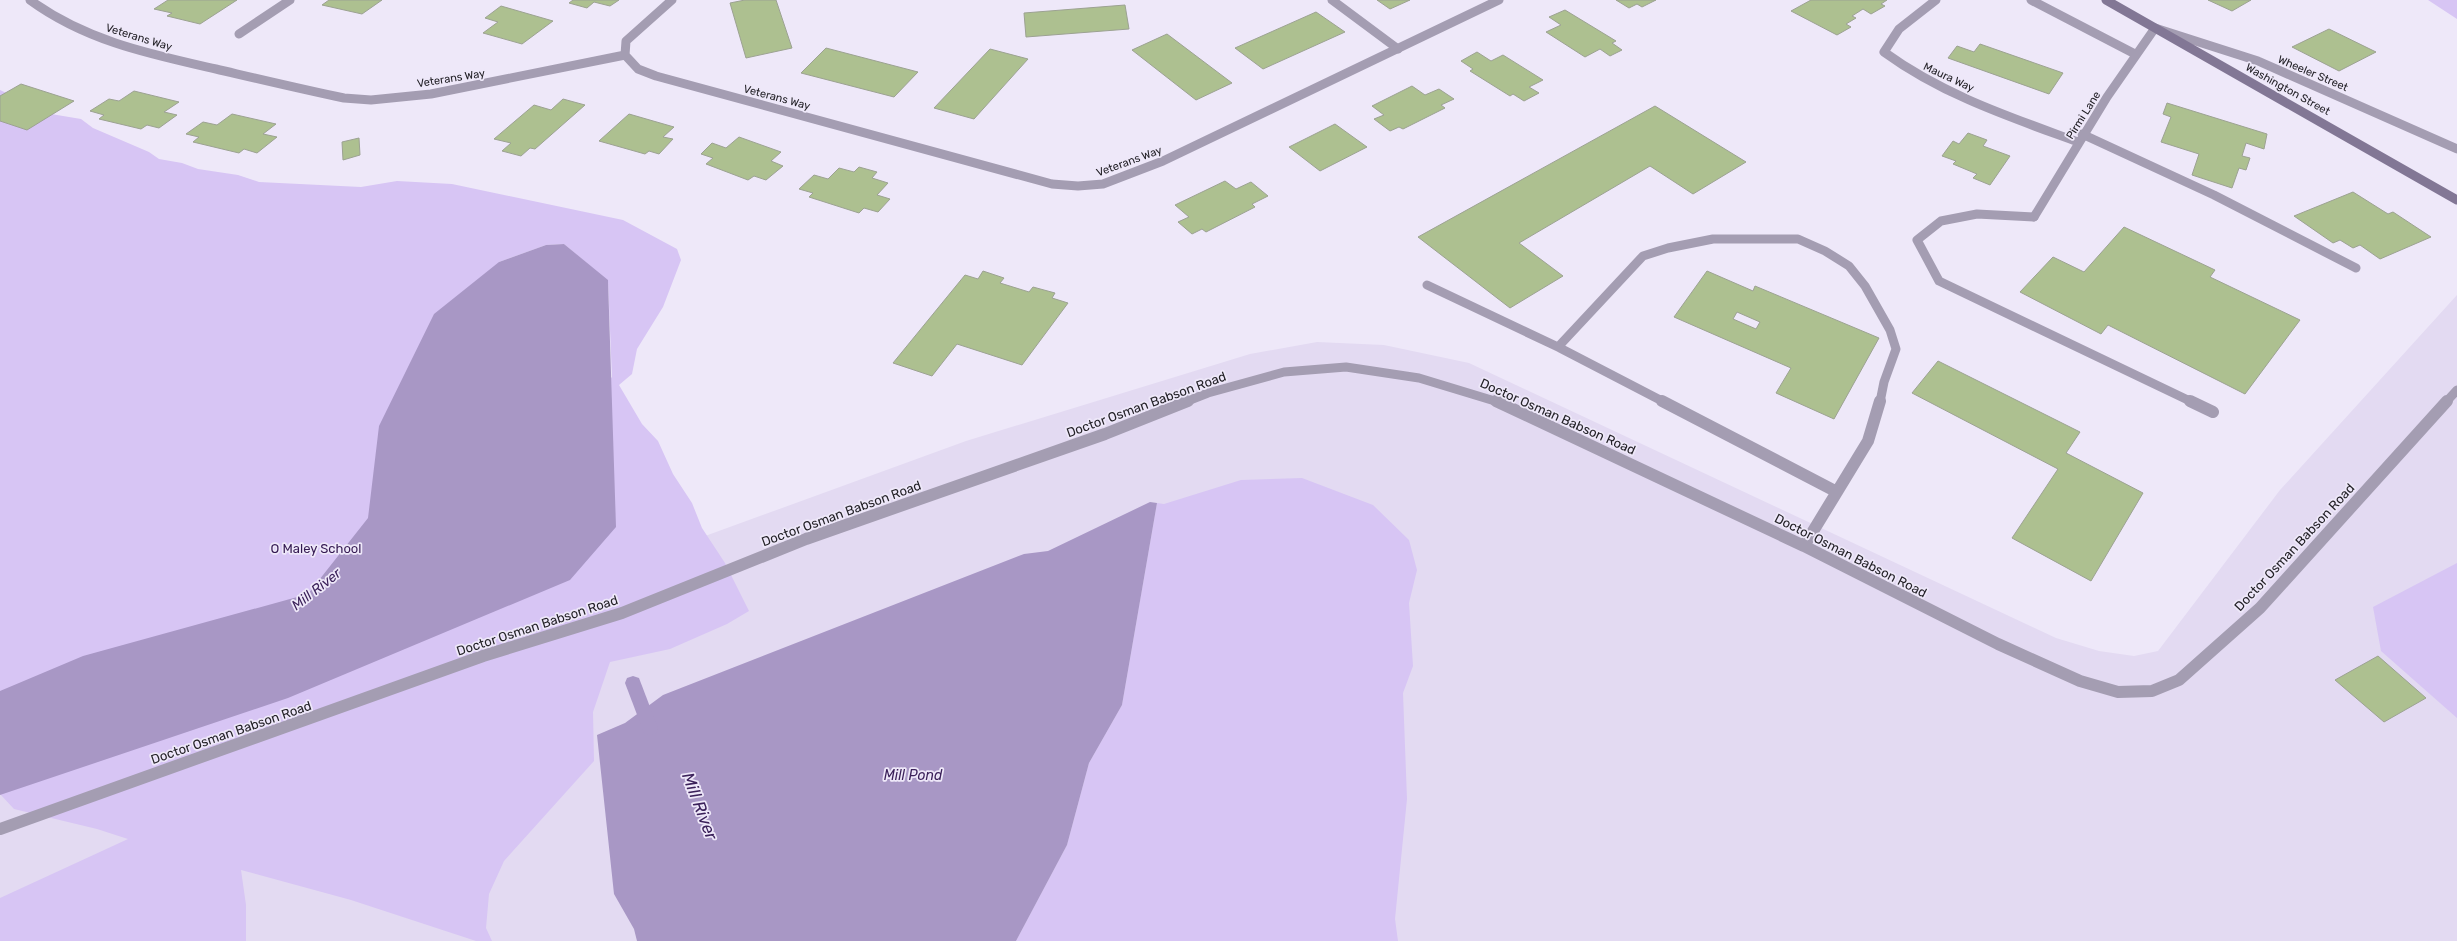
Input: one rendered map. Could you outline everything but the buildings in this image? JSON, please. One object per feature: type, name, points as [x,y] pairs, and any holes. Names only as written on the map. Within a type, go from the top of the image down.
[{"type":"main road","name":"Washington Street","points":[[2106,0],[2320,120],[2457,200]]},
{"type":"street","name":"Veterans Way","points":[[30,0],[41,9],[61,20],[124,46],[344,98],[371,100],[431,94],[625,55],[638,69],[656,76],[1052,184],[1078,186],[1103,184],[1163,161],[1499,0]]},
{"type":"street","points":[[239,34],[290,0]]},
{"type":"street","points":[[625,55],[626,41],[672,0]]},
{"type":"street","points":[[1332,0],[1398,49]]},
{"type":"street","name":"Maura Way","points":[[1936,0],[1900,26],[1888,42],[1884,52],[1902,66],[1935,85],[2080,138]]},
{"type":"street","points":[[2031,0],[2135,54]]},
{"type":"street","name":"Pirmi Lane","points":[[2156,28],[2135,54],[2080,138],[2034,217],[1977,214],[1941,221],[1917,240],[1938,281],[2212,412]]},
{"type":"street","name":"Wheeler Street","points":[[2156,28],[2258,61],[2457,149]]},
{"type":"street","points":[[2080,138],[2214,194],[2356,268]]},
{"type":"street","points":[[1558,347],[1643,256],[1713,238],[1798,239],[1825,251],[1849,266],[1865,286],[1890,330],[1896,349],[1884,382],[1877,416],[1868,441],[1804,546]]},
{"type":"street","points":[[1427,285],[1558,347],[1837,492]]},
{"type":"street","name":"Doctor Osman Babson Road","points":[[0,829],[483,656],[622,613],[806,539],[1105,434],[1208,393],[1284,372],[1346,367],[1419,378],[1487,397],[1804,546],[1998,644],[2080,681],[2118,692],[2152,691],[2179,680],[2260,608],[2457,390]]},
{"type":"shaded area","points":[[2457,295],[2457,941],[0,941],[0,793],[966,441],[1250,354],[1317,342],[1384,345],[1469,363],[2056,638],[2099,651],[2134,656],[2158,651],[2280,490]]},
{"type":"green space","points":[[2428,0],[2457,0],[2457,19]]},
{"type":"green space","name":"O Maley School","points":[[0,90],[51,114],[81,119],[93,128],[149,152],[159,159],[182,163],[198,169],[238,175],[259,182],[361,187],[397,181],[452,184],[623,220],[677,249],[681,260],[663,307],[637,349],[632,374],[619,385],[642,424],[658,441],[673,474],[692,503],[702,528],[725,563],[749,611],[727,624],[670,649],[610,662],[593,712],[594,761],[504,861],[489,894],[486,928],[492,941],[476,941],[351,900],[241,870],[246,905],[246,941],[0,941],[0,898],[128,839],[97,829],[14,809],[0,794]],"holes":[[[564,244],[608,281],[612,378],[499,262],[546,245]]]},
{"type":"green space","points":[[1302,478],[1373,505],[1409,540],[1417,570],[1409,603],[1413,666],[1403,693],[1407,799],[1395,919],[1398,941],[1016,941],[1067,845],[1089,763],[1122,705],[1157,503],[1164,504],[1241,480]]},
{"type":"green space","points":[[2457,563],[2457,718],[2381,651],[2373,607]]},
{"type":"water","points":[[564,244],[608,280],[616,527],[570,580],[288,698],[0,795],[0,691],[83,656],[308,594],[368,518],[379,426],[434,314],[499,262],[546,245]]},
{"type":"water","name":"Mill Pond","points":[[1150,502],[1157,503],[1122,705],[1089,763],[1067,845],[1016,941],[637,941],[634,929],[614,894],[597,735],[625,723],[663,695],[1024,554],[1048,551]]},
{"type":"waterway","name":"Mill River","points":[[633,683],[650,728]]}]
